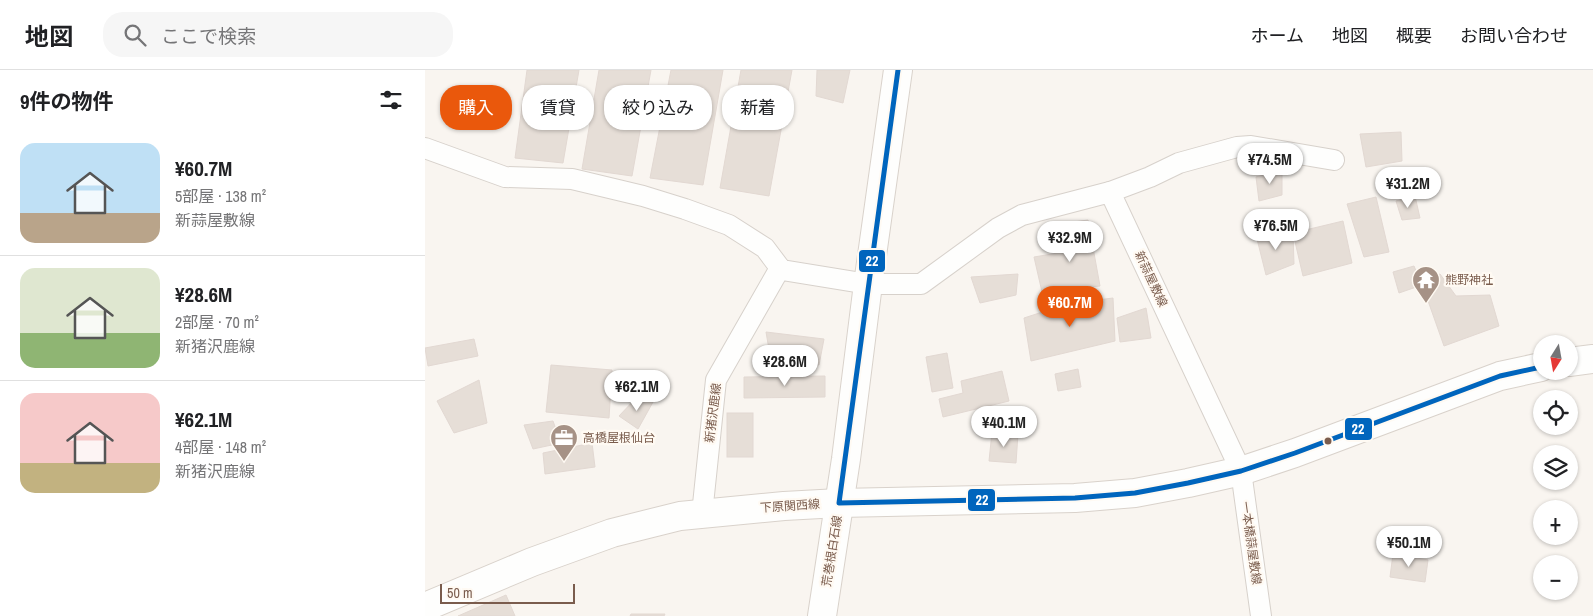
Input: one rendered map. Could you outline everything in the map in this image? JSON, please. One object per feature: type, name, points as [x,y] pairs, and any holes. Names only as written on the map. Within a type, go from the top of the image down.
[{"type":"street","name":"荒巻根白石線","points":[[822,616],[846,459],[898,70]]},
{"type":"street","points":[[425,148],[505,177],[572,179],[643,196],[729,225],[765,248],[782,270],[868,284],[921,284],[998,228],[1022,215],[1110,192],[1150,177],[1179,163],[1237,147],[1251,146],[1334,160]]},
{"type":"street","name":"新蒜屋敷線","points":[[1110,192],[1241,471]]},
{"type":"street","name":"新猪沢鹿線","points":[[702,514],[716,380],[780,268]]},
{"type":"street","points":[[1578,361],[1593,359]]},
{"type":"street","name":"下原関西線","points":[[425,608],[532,562],[612,533],[680,516],[839,503],[1075,498],[1135,493],[1188,484],[1241,471],[1295,453],[1500,376],[1533,369]]},
{"type":"street","name":"一本橋蒜屋敷線","points":[[1241,471],[1261,616]]},
{"type":"building","points":[[527,70],[579,70],[576,85],[525,85]]},
{"type":"building","points":[[599,70],[651,70],[648,85],[604,85],[604,130],[640,130],[632,176],[582,169],[589,130],[594,130],[594,99]]},
{"type":"building","points":[[671,70],[723,70],[703,185],[650,178],[659,130],[712,130],[712,85],[668,85]]},
{"type":"building","points":[[741,70],[792,70],[789,85],[738,85]]},
{"type":"building","points":[[817,70],[850,70],[843,103],[816,96]]},
{"type":"building","points":[[522,107],[522,130],[569,130],[563,163],[515,158]]},
{"type":"building","points":[[730,130],[781,130],[769,196],[720,188]]},
{"type":"building","points":[[1401,132],[1402,161],[1366,167],[1360,134]]},
{"type":"building","points":[[1282,170],[1282,195],[1259,201],[1256,177]]},
{"type":"building","points":[[1415,196],[1420,218],[1402,220],[1396,201]]},
{"type":"building","points":[[1376,197],[1389,252],[1364,257],[1347,204]]},
{"type":"building","points":[[1088,220],[1100,286],[1042,292],[1034,257],[1070,251],[1066,223]]},
{"type":"building","points":[[1343,221],[1352,263],[1303,276],[1293,233]]},
{"type":"building","points":[[1293,233],[1294,264],[1266,275],[1256,235]]},
{"type":"building","points":[[1414,266],[1422,285],[1399,293],[1393,272]]},
{"type":"building","points":[[1018,274],[1016,295],[980,303],[971,277]]},
{"type":"building","points":[[1440,274],[1456,296],[1490,295],[1499,326],[1444,346],[1421,281]]},
{"type":"building","points":[[1113,298],[1115,341],[1031,361],[1024,318],[1067,304]]},
{"type":"building","points":[[1146,308],[1151,338],[1120,342],[1117,318]]},
{"type":"building","points":[[766,332],[824,339],[819,365],[771,361]]},
{"type":"building","points":[[474,339],[478,356],[428,366],[425,348]]},
{"type":"building","points":[[947,353],[953,388],[932,392],[926,357]]},
{"type":"building","points":[[551,365],[612,370],[609,418],[546,412]]},
{"type":"building","points":[[1078,369],[1081,387],[1058,391],[1055,374]]},
{"type":"building","points":[[1002,371],[1009,401],[943,417],[939,399],[963,393],[961,381]]},
{"type":"building","points":[[825,376],[825,397],[744,398],[744,377]]},
{"type":"building","points":[[479,380],[487,423],[454,433],[437,401]]},
{"type":"building","points":[[637,397],[653,402],[638,429],[619,416]]},
{"type":"building","points":[[727,413],[753,413],[753,457],[727,457]]},
{"type":"building","points":[[553,421],[561,443],[533,449],[524,425]]},
{"type":"building","points":[[992,432],[1018,434],[1016,463],[989,461]]},
{"type":"building","points":[[592,443],[595,467],[545,474],[543,453]]},
{"type":"building","points":[[1393,554],[1428,560],[1425,582],[1390,577]]},
{"type":"building","points":[[506,595],[515,616],[458,616]]},
{"type":"building","points":[[631,614],[665,614],[664,616],[630,616]]},
{"type":"transit line","name":"22","points":[[898,70],[839,503],[1075,498],[1135,493],[1188,483],[1241,471],[1295,453],[1500,376],[1533,369]]},
{"type":"place","name":"熊野神社","points":[[1426,304]]},
{"type":"place","name":"高橋屋根仙台","points":[[564,462]]}]
